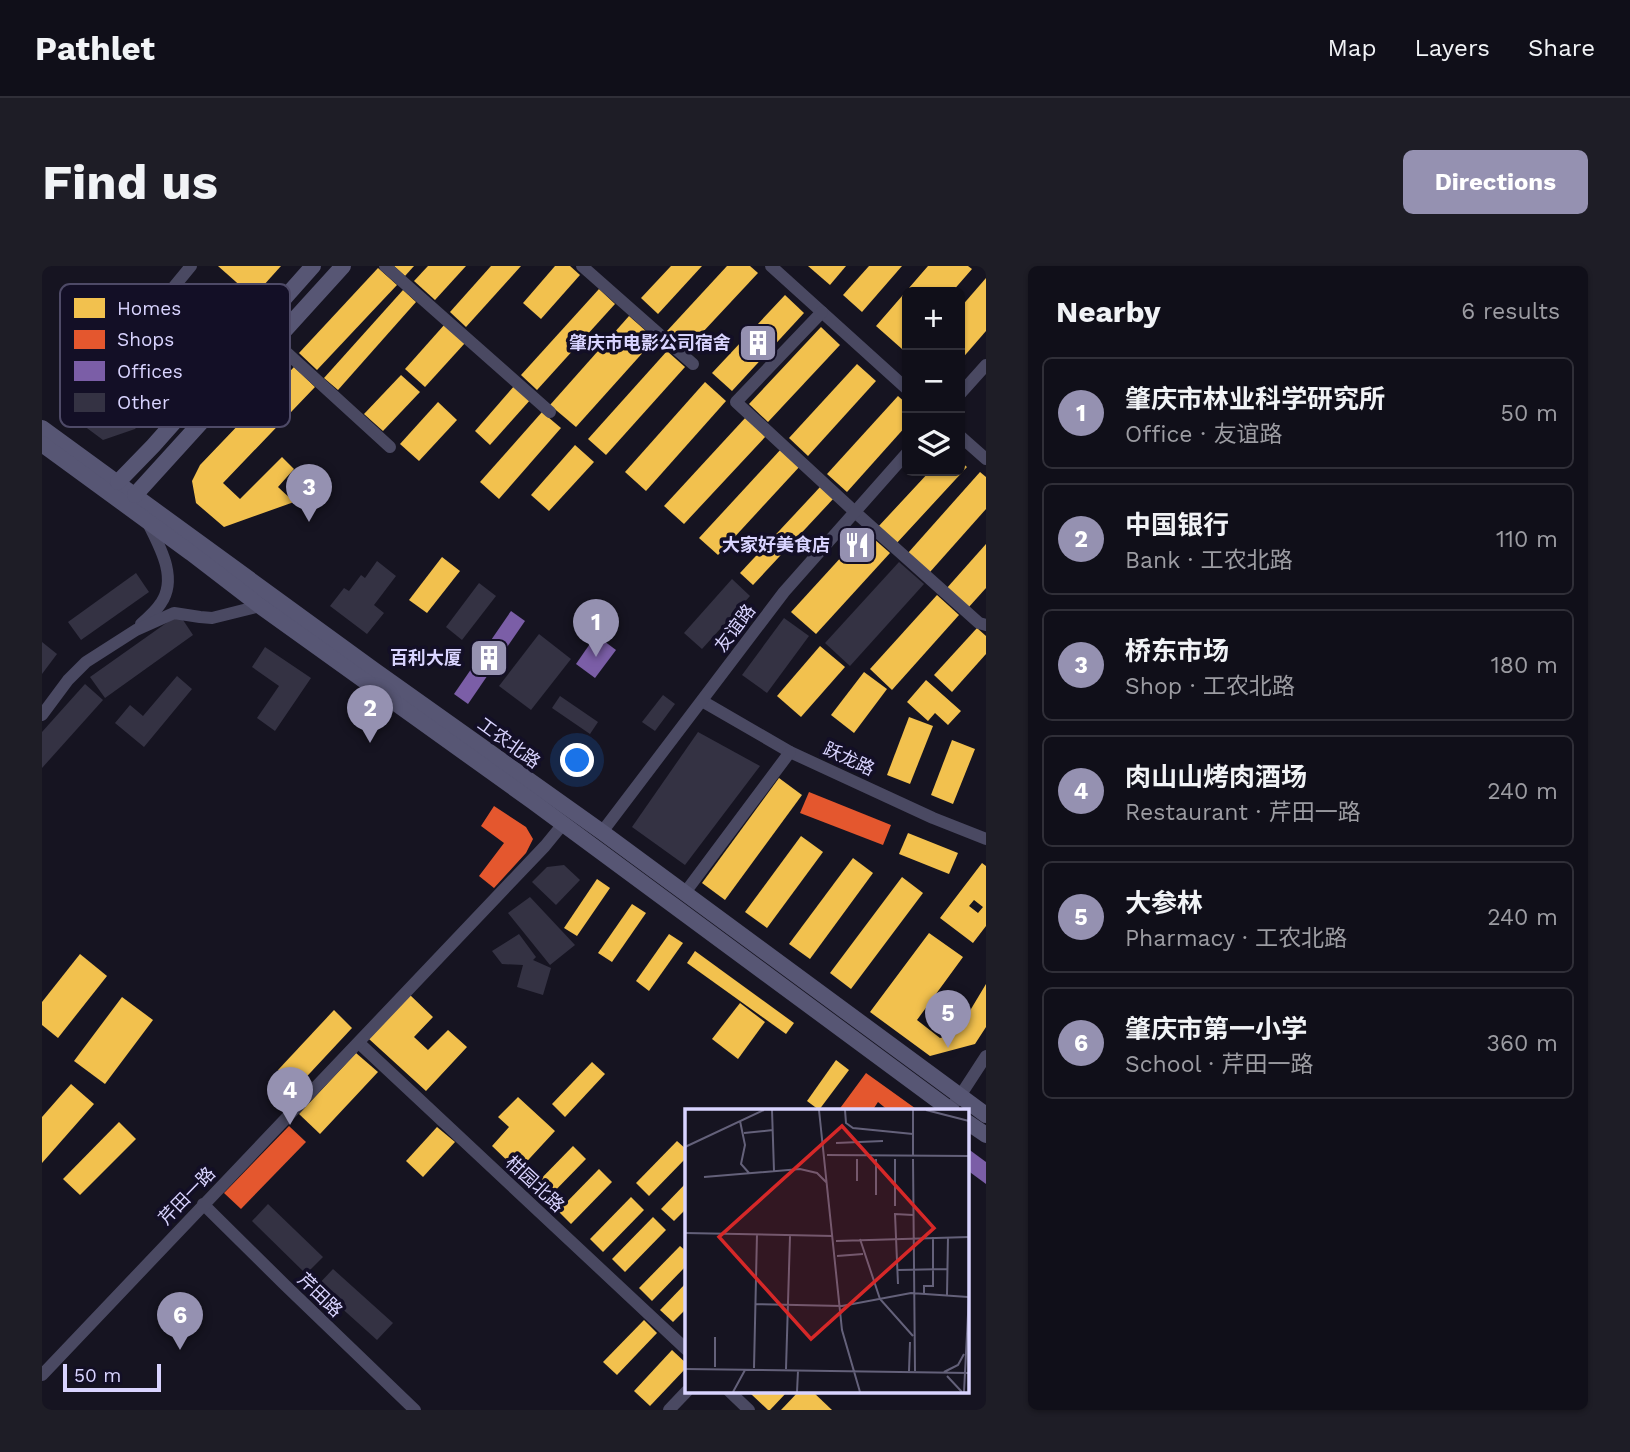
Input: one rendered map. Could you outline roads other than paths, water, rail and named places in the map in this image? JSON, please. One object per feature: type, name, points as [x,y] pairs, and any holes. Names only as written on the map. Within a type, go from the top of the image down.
[{"type":"street","points":[[176,284],[191,266]]},
{"type":"street","points":[[290,292],[313,266]]},
{"type":"street","points":[[290,325],[343,266]]},
{"type":"street","points":[[385,266],[550,412]]},
{"type":"street","points":[[582,266],[693,364]]},
{"type":"street","points":[[771,266],[902,384]]},
{"type":"street","points":[[822,312],[736,402],[979,623],[986,625]]},
{"type":"street","points":[[290,356],[390,447]]},
{"type":"street","points":[[965,388],[986,365]]},
{"type":"street","points":[[118,482],[170,427]]},
{"type":"street","points":[[135,495],[197,427]]},
{"type":"street","name":"工农北路","points":[[42,428],[601,832],[986,1115]]},
{"type":"street","points":[[965,440],[986,459]]},
{"type":"street","name":"工农北路","points":[[42,444],[948,1109]]},
{"type":"street","name":"友谊路","points":[[601,832],[784,592],[902,459]]},
{"type":"street","points":[[136,630],[160,604],[167,591],[168,576],[162,553],[147,520]]},
{"type":"street","points":[[42,715],[68,680],[86,662],[136,630],[174,613],[212,618],[260,606]]},
{"type":"street","name":"跃龙路","points":[[702,701],[790,752],[933,818],[986,839]]},
{"type":"street","points":[[684,894],[790,752]]},
{"type":"street","name":"芹田一路","points":[[42,1375],[563,824]]},
{"type":"street","name":"柑园北路","points":[[359,1042],[685,1348]]},
{"type":"street","points":[[950,1109],[986,1056]]},
{"type":"street","points":[[968,1123],[986,1135]]},
{"type":"street","name":"芹田路","points":[[203,1204],[415,1410]]},
{"type":"street","points":[[669,1410],[686,1392]]},
{"type":"street","points":[[730,1392],[749,1410]]},
{"type":"place","name":"肇庆市电影公司宿舍","points":[[758,343]]},
{"type":"place","name":"桥东市场","points":[[309,522]]},
{"type":"place","name":"大家好美食店","points":[[857,545]]},
{"type":"place","name":"肇庆市林业科学研究所","points":[[596,657]]},
{"type":"place","name":"百利大厦","points":[[489,658]]},
{"type":"place","name":"中国银行","points":[[370,743]]},
{"type":"place","name":"大参林","points":[[948,1048]]},
{"type":"place","name":"肉山山烤肉酒场","points":[[290,1125]]},
{"type":"place","name":"肇庆市第一小学","points":[[180,1350]]}]
